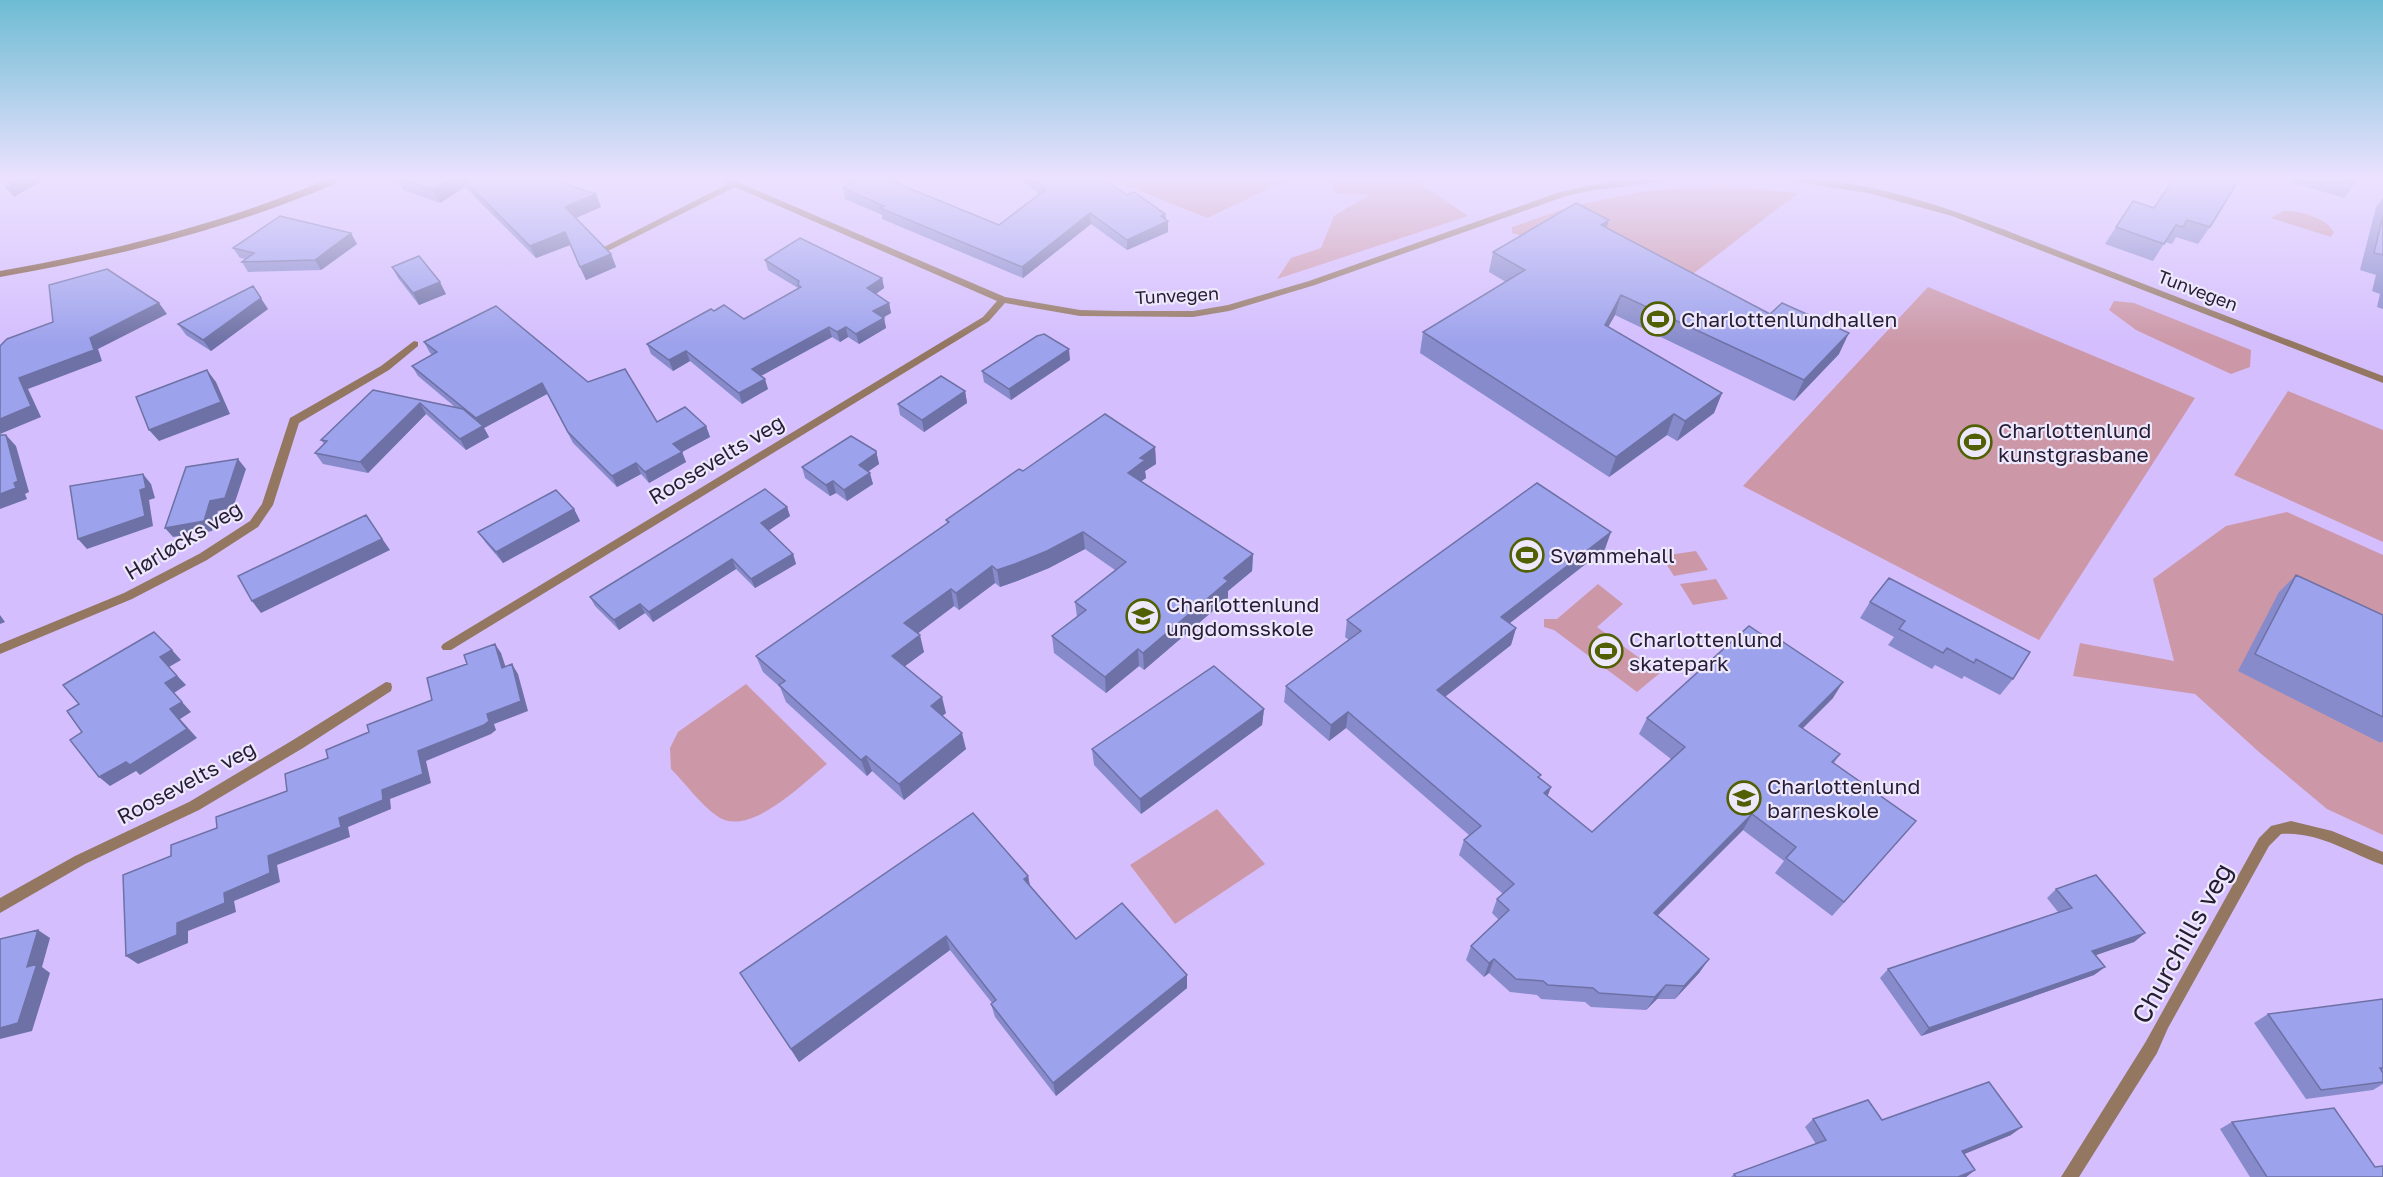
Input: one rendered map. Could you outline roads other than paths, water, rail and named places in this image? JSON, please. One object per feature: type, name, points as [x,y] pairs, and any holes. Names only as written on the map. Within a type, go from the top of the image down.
[{"type":"street","points":[[0,274],[98,256],[190,233]]},
{"type":"street","points":[[606,248],[636,233]]},
{"type":"street","name":"Tunvegen","points":[[848,233],[1003,300],[1080,313],[1172,315],[1209,312],[1312,284],[1454,233]]},
{"type":"street","name":"Tunvegen","points":[[2004,233],[2383,380]]},
{"type":"street","name":"Roosevelts veg","points":[[447,647],[986,319],[1003,300]]},
{"type":"street","name":"Hørløcks veg","points":[[0,649],[128,596],[203,557],[254,524],[267,506],[294,421],[385,368],[414,344]]},
{"type":"street","name":"Roosevelts veg","points":[[0,906],[80,860],[194,806],[298,744],[386,687]]},
{"type":"street","name":"Churchills veg","points":[[2070,1177],[2151,1048],[2264,842],[2271,834],[2282,827],[2302,829],[2328,836],[2383,859]]},
{"type":"place","name":"Charlottenlundhallen","points":[[1658,319]]},
{"type":"place","name":"Charlottenlund kunstgrasbane","points":[[1975,442]]},
{"type":"place","name":"Svømmehall","points":[[1527,555]]},
{"type":"place","name":"Charlottenlund ungdomsskole","points":[[1143,616]]},
{"type":"place","name":"Charlottenlund skatepark","points":[[1606,651]]},
{"type":"place","name":"Charlottenlund barneskole","points":[[1744,798]]}]
